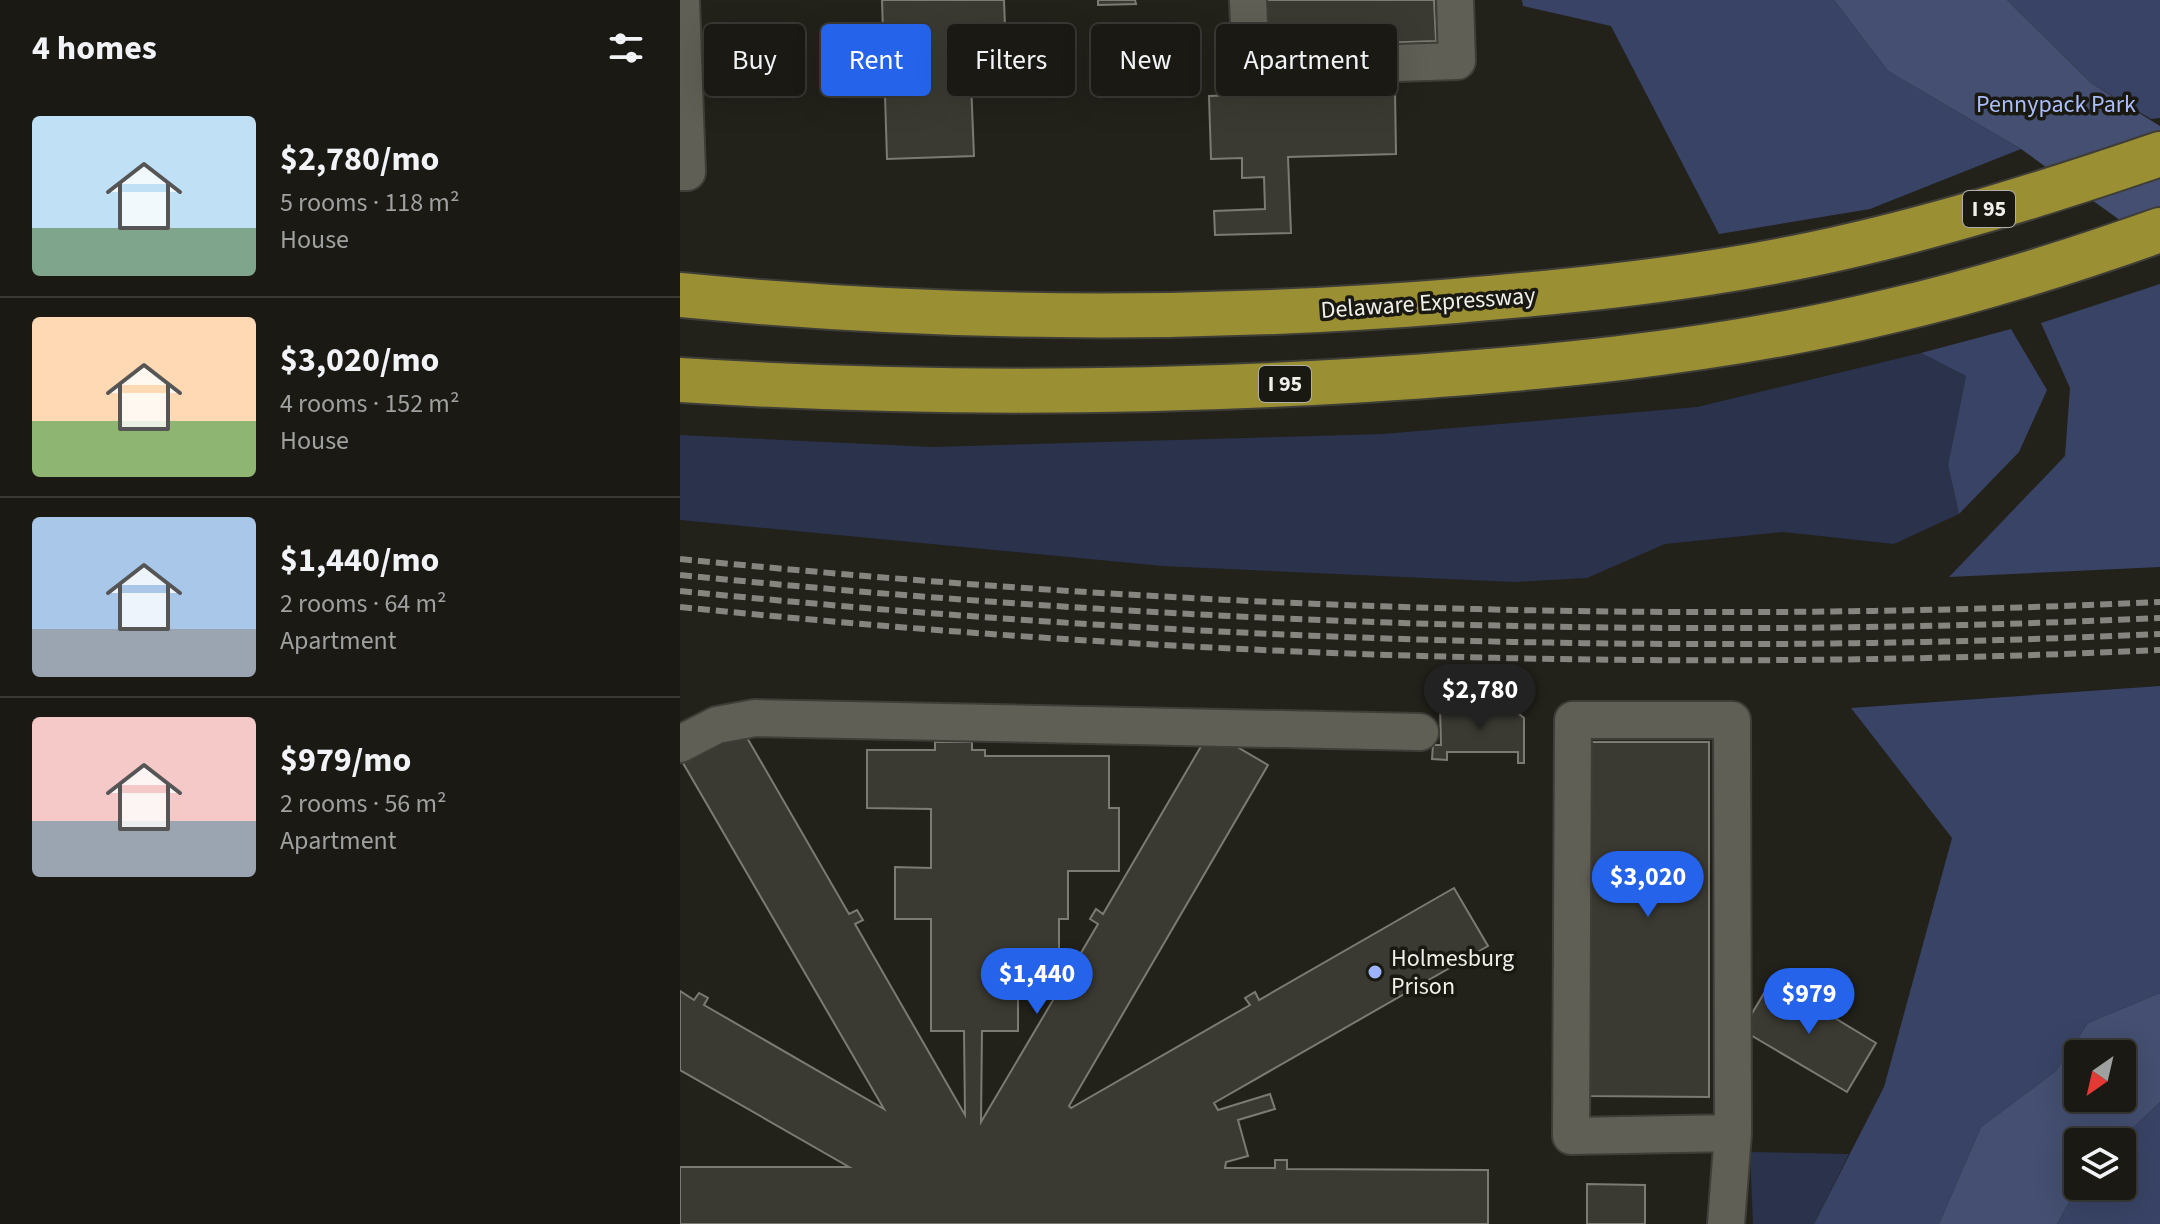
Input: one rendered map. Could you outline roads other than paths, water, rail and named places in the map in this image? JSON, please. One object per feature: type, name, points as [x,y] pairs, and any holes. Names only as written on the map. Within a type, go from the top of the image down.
[{"type":"highway","name":"Delaware Expressway","points":[[680,295],[936,312],[1107,317],[1266,315],[1567,292],[1704,275],[1815,254],[1944,223],[2160,154]]},
{"type":"highway","name":"I 95","points":[[680,380],[1005,391],[1249,387],[1590,363],[1705,347],[1885,313],[2078,260],[2160,230]]},
{"type":"lane","points":[[680,172],[687,172],[681,0]]},
{"type":"lane","points":[[1248,0],[1251,68],[1457,61],[1455,0]]},
{"type":"lane","points":[[680,744],[735,719],[770,717],[1420,732]]},
{"type":"lane","points":[[1726,1224],[1733,1133],[1732,720],[1573,720],[1571,1136],[1733,1133]]},
{"type":"railway","points":[[680,559],[1049,590],[1419,608],[1790,612],[2160,602]]},
{"type":"railway","points":[[680,575],[1049,606],[1419,624],[1790,628],[2160,618]]},
{"type":"railway","points":[[680,591],[1049,622],[1420,640],[1790,644],[2160,634]]},
{"type":"railway","points":[[680,607],[1049,638],[1419,656],[1790,660],[2160,650]]},
{"type":"place","name":"Holmesburg Prison","points":[[1375,972]]},
{"type":"park label","name":"Pennypack Park","points":[[2056,104]]}]
